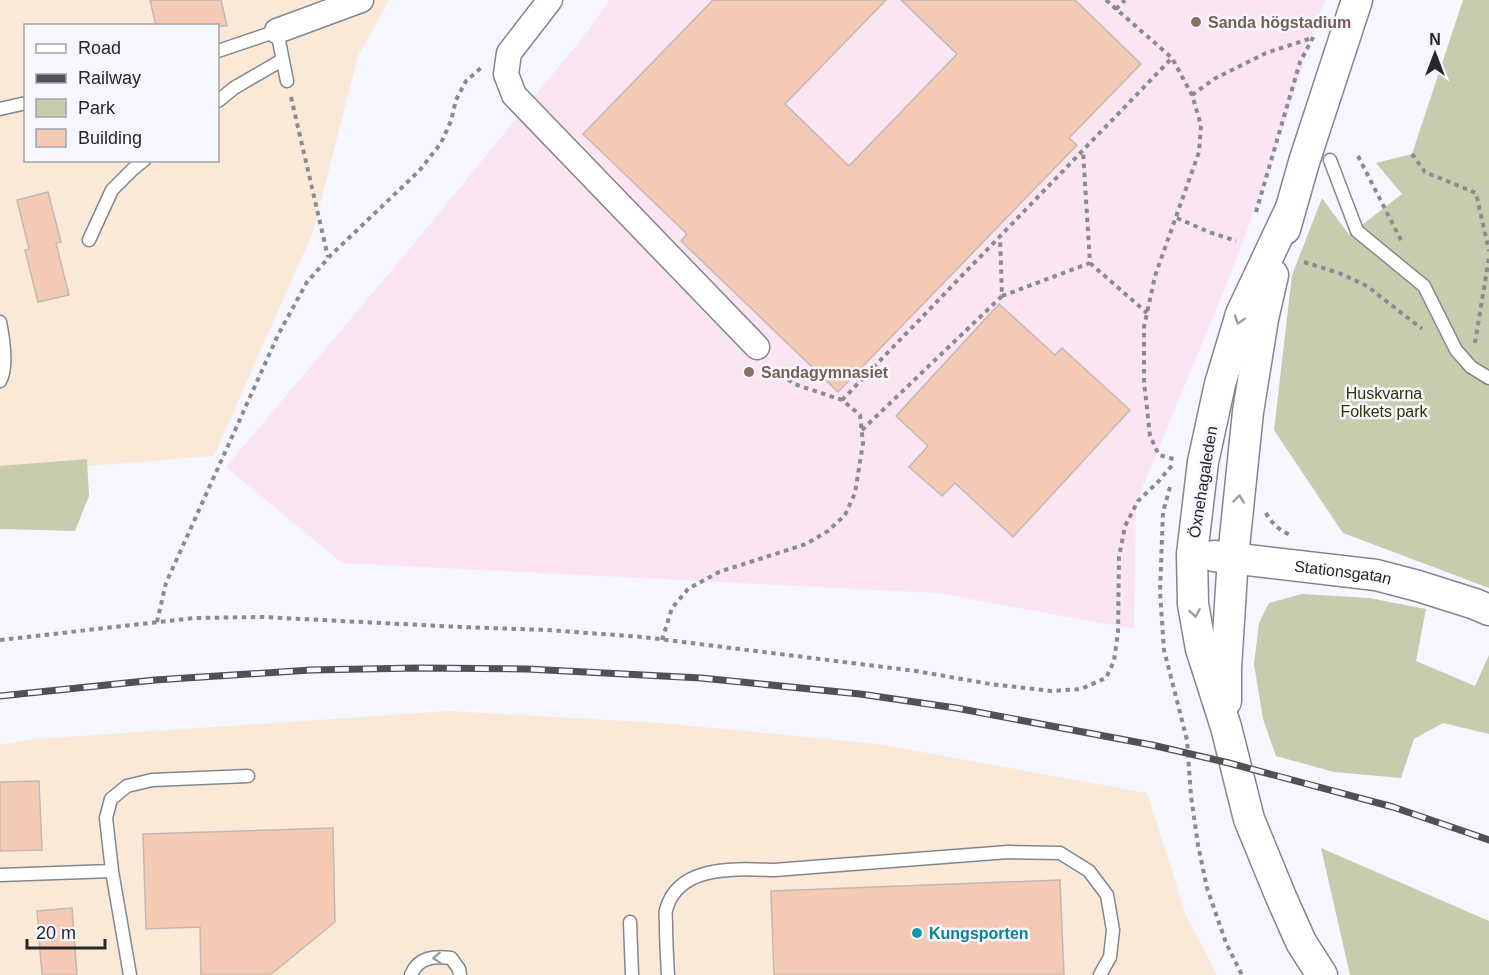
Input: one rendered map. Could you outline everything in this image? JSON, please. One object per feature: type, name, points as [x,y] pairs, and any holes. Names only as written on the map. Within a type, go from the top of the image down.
[{"type":"street","points":[[277,31],[360,0]]},
{"type":"street","points":[[550,0],[509,52],[506,74],[514,95],[757,347]]},
{"type":"street","name":"Öxnehagaleden","points":[[1226,727],[1226,668],[1233,557],[1248,412],[1261,331],[1290,210],[1357,0]]},
{"type":"street","name":"Öxnehagaleden","points":[[1290,210],[1241,314],[1220,384],[1190,461],[1193,604],[1201,649],[1226,727],[1249,819],[1301,942],[1322,975]]},
{"type":"street","name":"Stationsgatan","points":[[1192,554],[1376,575],[1418,586],[1489,610]]},
{"type":"lane","points":[[219,51],[277,31],[287,81]]},
{"type":"lane","points":[[219,100],[234,88],[282,60]]},
{"type":"lane","points":[[0,109],[24,103]]},
{"type":"lane","points":[[1330,160],[1357,231],[1424,286],[1456,350],[1471,367],[1489,378]]},
{"type":"lane","points":[[89,240],[112,190],[142,162]]},
{"type":"lane","points":[[0,322],[4,375],[0,381]]},
{"type":"lane","points":[[130,975],[112,871],[106,818],[111,800],[127,786],[152,780],[248,776]]},
{"type":"lane","points":[[668,975],[666,911],[675,891],[693,878],[713,871],[774,870],[1008,852],[1060,853],[1089,871],[1107,894],[1113,930],[1110,957],[1100,975]]},
{"type":"lane","points":[[0,876],[112,871]]},
{"type":"lane","points":[[630,922],[632,975]]},
{"type":"lane","points":[[411,975],[416,964],[439,956],[451,958],[459,969],[460,975]]},
{"type":"path","points":[[1106,0],[1172,58],[1192,95],[1201,125],[1199,152],[1155,276],[1143,327],[1144,381],[1150,435],[1158,454],[1190,461]]},
{"type":"path","points":[[1116,9],[1125,0]]},
{"type":"path","points":[[1192,95],[1214,79],[1266,53],[1312,38]]},
{"type":"path","points":[[157,622],[166,583],[278,335],[307,282],[328,257],[420,171],[441,143],[451,121],[456,100],[466,81],[480,67],[509,52]]},
{"type":"path","points":[[842,400],[1172,58]]},
{"type":"path","points":[[287,81],[328,257]]},
{"type":"path","points":[[1083,151],[1090,263],[1146,313]]},
{"type":"path","points":[[1412,154],[1425,172],[1476,193],[1489,251]]},
{"type":"path","points":[[1358,156],[1404,246]]},
{"type":"path","points":[[1177,218],[1236,241]]},
{"type":"path","points":[[1000,236],[1002,296]]},
{"type":"path","points":[[1471,367],[1489,258]]},
{"type":"path","points":[[1304,262],[1339,273],[1366,285],[1431,335],[1456,350]]},
{"type":"path","points":[[862,430],[1002,296],[1090,263]]},
{"type":"path","points":[[662,640],[672,608],[688,589],[719,572],[806,544],[828,531],[845,515],[855,493],[863,443],[860,415],[842,400],[794,384],[772,368],[757,347]]},
{"type":"path","points":[[0,640],[194,618],[262,617],[547,630],[662,640],[916,671],[990,684],[1051,691],[1081,689],[1106,678],[1114,661],[1118,632],[1119,557],[1125,526],[1138,501],[1158,482],[1190,461]]},
{"type":"path","points":[[1264,510],[1268,518],[1284,533],[1298,538]]},
{"type":"shaded area","points":[[0,0],[389,0],[358,56],[313,232],[214,456],[0,473]]},
{"type":"shaded area","name":"Sandagymnasiet","points":[[610,0],[1325,0],[1263,187],[1230,276],[1136,503],[1134,629],[937,593],[342,563],[226,467],[407,252],[579,42]]},
{"type":"shaded area","points":[[450,711],[661,723],[878,744],[1147,793],[1186,915],[1217,975],[0,975],[0,745],[36,739]]},
{"type":"green space","name":"Huskvarna Folkets park","points":[[1463,0],[1489,0],[1489,588],[1343,533],[1274,430],[1292,275],[1322,198],[1349,235],[1402,194],[1376,163],[1412,154]]},
{"type":"green space","points":[[87,459],[89,496],[75,531],[0,529],[0,466]]},
{"type":"green space","points":[[1302,594],[1369,598],[1426,609],[1416,661],[1475,686],[1489,655],[1489,734],[1443,723],[1414,739],[1401,778],[1334,772],[1276,756],[1263,719],[1254,664],[1259,623],[1269,603]]},
{"type":"green space","points":[[1321,848],[1489,921],[1489,975],[1350,975]]},
{"type":"building","points":[[150,0],[221,0],[227,26],[219,26],[219,24],[156,24]]},
{"type":"building","name":"Sandagymnasiet","points":[[713,0],[886,0],[785,104],[849,166],[957,54],[901,0],[1075,0],[1141,64],[1069,138],[1077,145],[838,392],[681,241],[687,234],[583,134]]},
{"type":"building","points":[[48,192],[61,242],[56,243],[69,295],[38,302],[25,250],[29,249],[17,200]]},
{"type":"building","points":[[999,304],[1055,355],[1062,348],[1130,410],[1013,537],[955,483],[942,496],[909,467],[928,446],[896,416]]},
{"type":"building","points":[[39,781],[42,850],[0,851],[0,782]]},
{"type":"building","points":[[333,828],[335,922],[270,975],[201,975],[200,927],[146,929],[143,834]]},
{"type":"building","name":"Kungsporten","points":[[1060,880],[1064,975],[774,975],[771,891]]},
{"type":"building","points":[[72,908],[77,975],[42,975],[37,911]]},
{"type":"railway","points":[[0,696],[155,680],[311,670],[527,669],[701,678],[860,694],[956,708],[1152,745],[1393,807],[1489,840]]},
{"type":"place","name":"Sanda högstadium","points":[[1196,22]]},
{"type":"place","name":"Sandagymnasiet","points":[[749,372]]},
{"type":"place","name":"Kungsporten","points":[[917,933]]}]
